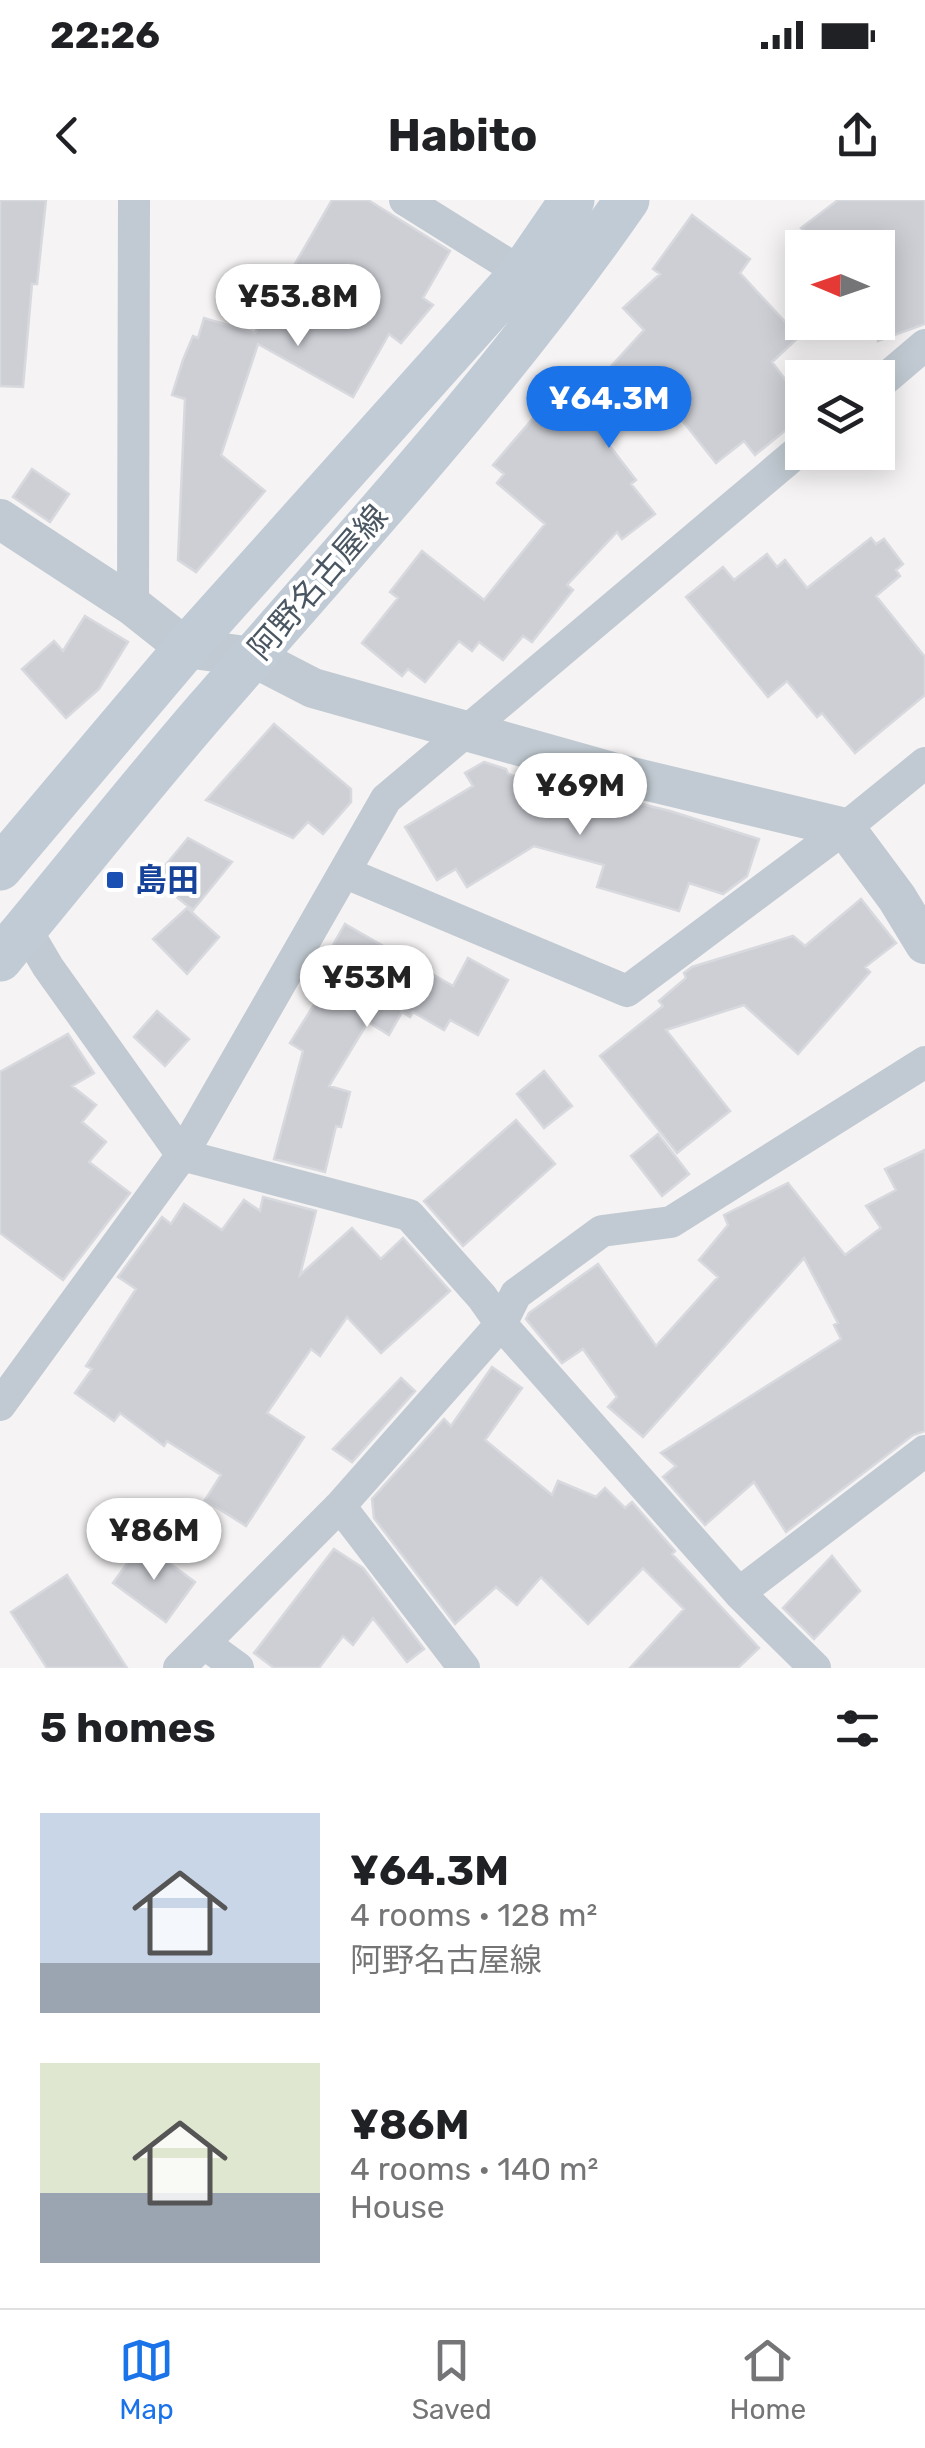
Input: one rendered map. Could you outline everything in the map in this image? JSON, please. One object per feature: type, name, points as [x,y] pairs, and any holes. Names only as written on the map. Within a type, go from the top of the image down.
[{"type":"main road","name":"阿野名古屋線","points":[[0,866],[186,648],[522,273],[572,200]]},
{"type":"main road","name":"阿野名古屋線","points":[[13,944],[561,295],[627,200]]},
{"type":"street","points":[[133,606],[134,200]]},
{"type":"street","points":[[406,200],[522,273]]},
{"type":"street","points":[[895,370],[925,344]]},
{"type":"street","points":[[0,1406],[182,1155],[386,799],[785,462]]},
{"type":"street","points":[[0,519],[133,606],[186,648],[253,656],[314,688],[619,774],[845,828],[898,898],[925,944]]},
{"type":"street","points":[[346,873],[626,992],[925,763]]},
{"type":"street","points":[[13,944],[48,967],[182,1155],[409,1215],[482,1297],[500,1324],[739,1593],[815,1668]]},
{"type":"street","points":[[180,1668],[340,1506],[500,1324],[516,1294],[602,1231],[671,1222],[925,1062]]},
{"type":"street","points":[[739,1593],[925,1451]]},
{"type":"street","points":[[340,1506],[464,1668]]},
{"type":"street","points":[[205,1644],[238,1668]]},
{"type":"building","points":[[0,200],[46,200],[37,284],[32,284],[23,387],[0,386]]},
{"type":"building","points":[[332,200],[368,200],[450,251],[423,298],[433,305],[401,343],[389,334],[353,397],[258,344],[221,455],[265,491],[196,572],[178,560],[185,399],[172,395],[183,360],[193,336],[198,338],[204,318],[255,333]]},
{"type":"building","points":[[838,200],[925,200],[925,324],[895,335],[895,230],[801,228]]},
{"type":"building","points":[[692,215],[750,259],[740,273],[785,322],[785,340],[796,340],[772,362],[785,379],[785,431],[755,455],[744,441],[716,463],[654,385],[606,441],[636,480],[631,484],[655,514],[622,539],[617,532],[567,585],[573,590],[532,642],[523,636],[503,660],[479,642],[472,651],[459,641],[425,682],[408,669],[402,676],[362,643],[398,598],[390,592],[422,551],[484,600],[545,524],[497,483],[504,474],[493,465],[566,380],[584,396],[644,330],[623,308],[660,274],[653,269]]},
{"type":"building","points":[[32,469],[69,494],[50,522],[13,497]]},
{"type":"building","points":[[871,538],[876,544],[884,539],[903,564],[896,570],[900,576],[876,596],[925,657],[925,695],[855,753],[822,713],[817,717],[787,681],[768,697],[686,597],[723,567],[734,580],[767,554],[777,567],[785,560],[807,588]]},
{"type":"building","points":[[85,616],[128,642],[99,689],[66,718],[22,669],[54,641],[63,651]]},
{"type":"building","points":[[274,724],[351,789],[351,802],[323,834],[308,822],[293,838],[206,800]]},
{"type":"building","points":[[484,762],[506,769],[508,774],[569,793],[570,787],[624,803],[625,800],[759,839],[747,876],[723,894],[689,883],[679,911],[597,887],[604,865],[534,846],[467,887],[456,869],[437,880],[405,827],[473,786],[465,773]]},
{"type":"building","points":[[188,838],[232,862],[193,910],[154,879]]},
{"type":"building","points":[[861,899],[896,943],[865,967],[870,972],[798,1054],[744,1005],[666,1030],[730,1111],[677,1153],[600,1056],[663,1006],[659,1001],[686,978],[684,973],[692,967],[793,936],[805,946]]},
{"type":"building","points":[[187,908],[219,937],[187,974],[153,939]]},
{"type":"building","points":[[345,924],[453,986],[468,958],[508,980],[478,1035],[450,1020],[444,1030],[413,1012],[410,1017],[402,1012],[389,1035],[368,1022],[329,1086],[350,1092],[341,1127],[336,1126],[325,1172],[274,1159],[303,1051],[290,1043],[334,973],[321,966]]},
{"type":"building","points":[[157,1011],[189,1039],[165,1066],[134,1037]]},
{"type":"building","points":[[68,1034],[94,1073],[72,1086],[96,1105],[82,1122],[106,1142],[89,1162],[130,1193],[63,1280],[0,1233],[0,1072]]},
{"type":"building","points":[[544,1071],[572,1106],[544,1128],[517,1094]]},
{"type":"building","points":[[516,1120],[555,1164],[463,1246],[424,1201]]},
{"type":"building","points":[[658,1134],[689,1174],[662,1196],[631,1156]]},
{"type":"building","points":[[925,1150],[925,1431],[913,1435],[786,1532],[754,1482],[705,1525],[663,1477],[676,1466],[661,1453],[841,1339],[834,1325],[838,1323],[804,1258],[643,1437],[608,1407],[617,1397],[583,1349],[562,1363],[526,1319],[529,1313],[598,1264],[656,1346],[718,1277],[699,1260],[728,1225],[724,1215],[788,1183],[845,1255],[881,1228],[866,1206],[896,1190],[885,1169]]},
{"type":"building","points":[[263,1197],[316,1211],[300,1275],[352,1228],[381,1259],[403,1238],[450,1291],[381,1353],[347,1317],[320,1356],[311,1349],[267,1413],[304,1437],[246,1526],[205,1500],[221,1475],[167,1441],[164,1446],[120,1413],[114,1421],[75,1393],[92,1369],[86,1366],[136,1289],[118,1277],[162,1217],[171,1224],[184,1204],[222,1230],[244,1200],[260,1211]]},
{"type":"building","points":[[492,1367],[522,1388],[485,1440],[552,1495],[558,1481],[596,1497],[605,1488],[625,1508],[632,1502],[675,1551],[672,1554],[759,1648],[738,1668],[630,1668],[684,1609],[643,1568],[588,1624],[541,1577],[517,1605],[496,1587],[455,1624],[374,1518],[372,1499],[444,1419],[451,1426]]},
{"type":"building","points":[[401,1378],[415,1391],[352,1462],[333,1449]]},
{"type":"building","points":[[142,1543],[195,1582],[166,1622],[113,1583]]},
{"type":"building","points":[[334,1549],[363,1568],[424,1649],[407,1662],[373,1618],[353,1645],[343,1636],[319,1668],[274,1668],[254,1653]]},
{"type":"building","points":[[832,1556],[860,1591],[814,1639],[783,1608]]},
{"type":"building","points":[[67,1575],[127,1668],[47,1668],[11,1612]]},
{"type":"place","name":"島田","points":[[115,880]]}]
